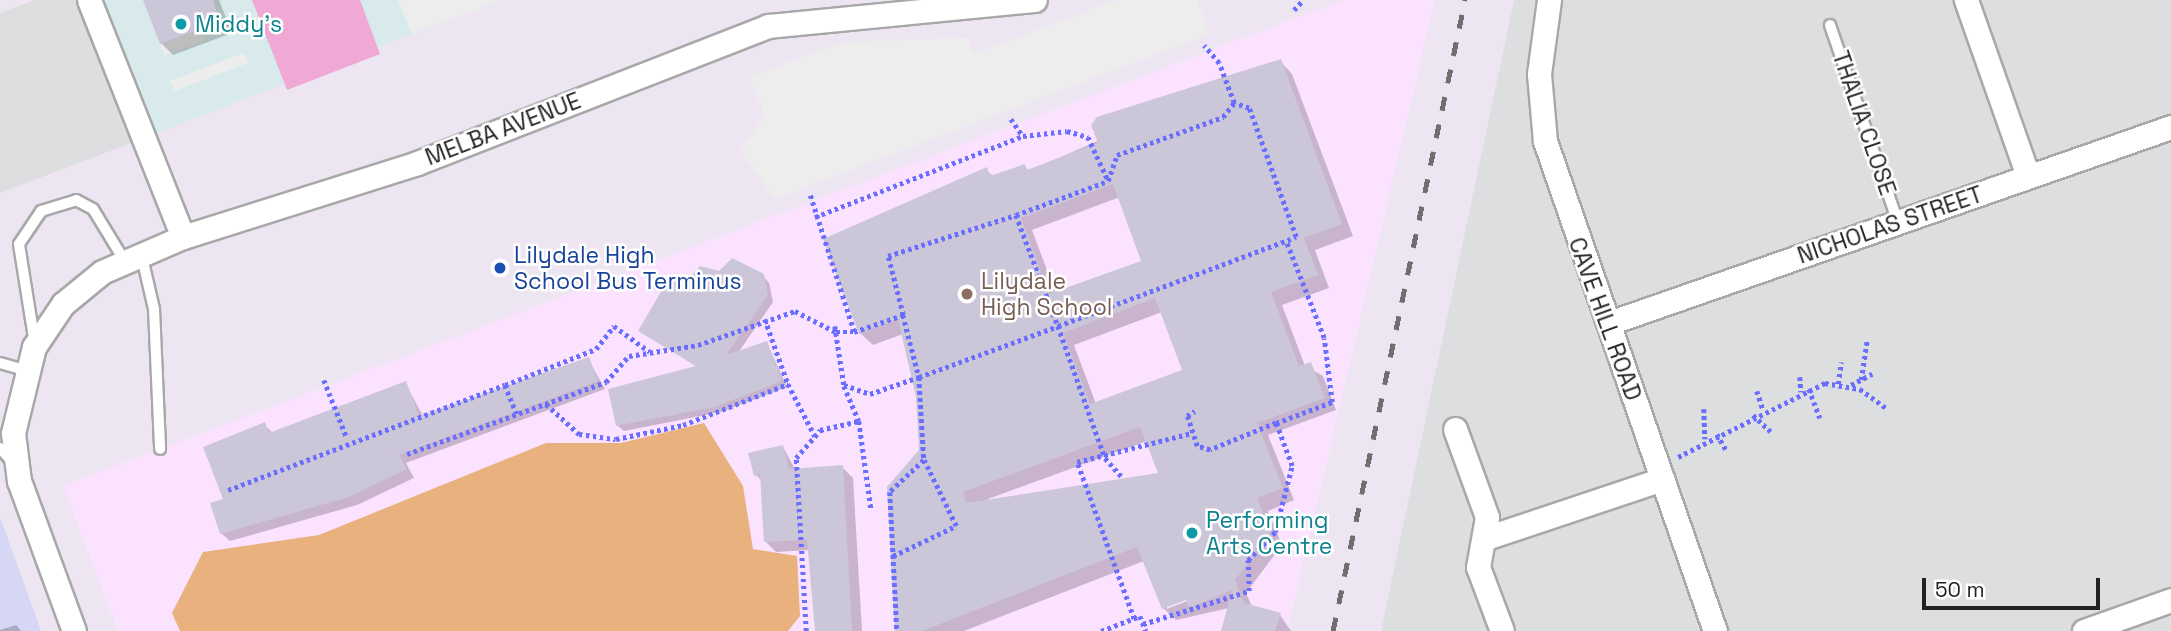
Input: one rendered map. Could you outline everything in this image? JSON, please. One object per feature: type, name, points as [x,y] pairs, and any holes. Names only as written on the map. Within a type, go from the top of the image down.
[{"type":"street","points":[[89,0],[183,237]]},
{"type":"street","name":"MELBA AVENUE","points":[[74,631],[17,467],[13,433],[24,370],[34,347],[63,304],[133,256],[183,237],[417,163],[768,26],[936,6],[1035,0]]},
{"type":"street","name":"CAVE HILL ROAD","points":[[1549,0],[1539,74],[1545,141],[1715,631]]},
{"type":"street","points":[[1966,0],[2028,176]]},
{"type":"street","name":"NICHOLAS STREET","points":[[1609,323],[2171,127]]},
{"type":"street","points":[[1455,429],[1487,517],[1486,538],[1478,567],[1502,631]]},
{"type":"street","points":[[1486,538],[1661,474]]},
{"type":"street","points":[[2084,631],[2171,600]]},
{"type":"lane","name":"THALIA CLOSE","points":[[1830,25],[1898,222]]},
{"type":"lane","points":[[34,347],[32,299],[19,244],[41,211],[76,200],[93,209],[133,256],[154,310],[160,449]]},
{"type":"lane","points":[[0,363],[24,370]]},
{"type":"lane","points":[[0,449],[17,467]]},
{"type":"path","points":[[1294,10],[1303,0]]},
{"type":"path","points":[[1204,46],[1219,63],[1234,103]]},
{"type":"path","points":[[1108,181],[1117,155],[1223,117],[1234,103]]},
{"type":"path","points":[[844,386],[870,394],[1296,237],[1249,108],[1234,103]]},
{"type":"path","points":[[1012,119],[1023,136]]},
{"type":"path","points":[[814,217],[1023,136],[1067,131],[1088,137],[1108,181]]},
{"type":"path","points":[[893,556],[956,526],[924,460],[919,377],[888,256],[1016,215],[1108,181]]},
{"type":"path","points":[[810,195],[814,217],[854,332]]},
{"type":"path","points":[[1016,215],[1105,458],[1124,478]]},
{"type":"path","points":[[1195,411],[1187,416],[1197,446],[1210,450],[1332,402],[1324,338],[1286,240]]},
{"type":"path","points":[[407,454],[606,382],[629,356],[698,345],[795,311],[836,329],[854,332],[902,314]]},
{"type":"path","points":[[765,320],[777,360],[815,436]]},
{"type":"path","points":[[228,490],[596,349],[614,326],[651,353]]},
{"type":"path","points":[[836,329],[844,386],[859,421],[872,509]]},
{"type":"path","points":[[1861,380],[1867,340]]},
{"type":"path","points":[[1838,384],[1841,362]]},
{"type":"path","points":[[1850,386],[1872,374]]},
{"type":"path","points":[[1800,377],[1801,392]]},
{"type":"path","points":[[324,380],[346,438]]},
{"type":"path","points":[[505,384],[517,414]]},
{"type":"path","points":[[545,404],[579,434],[616,439],[683,425],[788,384]]},
{"type":"path","points":[[1661,474],[1706,440],[1809,388],[1838,384],[1850,386],[1886,408]]},
{"type":"path","points":[[1809,388],[1820,418]]},
{"type":"path","points":[[1758,391],[1763,409]]},
{"type":"path","points":[[1704,409],[1706,440]]},
{"type":"path","points":[[1753,415],[1772,433]]},
{"type":"path","points":[[806,631],[796,458],[815,436],[859,421]]},
{"type":"path","points":[[1143,624],[1249,591],[1248,560],[1275,532],[1292,466],[1276,423]]},
{"type":"path","points":[[1134,619],[1077,462],[1105,458],[1193,433]]},
{"type":"path","points":[[1717,434],[1727,451]]},
{"type":"path","points":[[897,631],[890,492],[924,460]]},
{"type":"path","points":[[1101,631],[1140,616],[1146,631]]},
{"type":"shaded area","points":[[35,0],[79,0],[134,142],[0,193],[0,13]]},
{"type":"shaded area","points":[[79,0],[501,0],[134,142]]},
{"type":"shaded area","points":[[252,0],[360,0],[380,54],[287,90]]},
{"type":"shaded area","points":[[398,0],[501,0],[412,34]]},
{"type":"shaded area","points":[[1116,0],[1197,0],[1209,34],[775,199],[740,151],[765,116],[750,77],[843,42],[968,38],[973,54]]},
{"type":"shaded area","name":"Lilydale High School","points":[[1343,0],[1435,0],[1287,631],[118,631],[63,486]]},
{"type":"shaded area","points":[[1514,0],[2171,0],[2171,631],[1381,631]]},
{"type":"shaded area","points":[[200,28],[205,41],[164,56],[160,44]]},
{"type":"shaded area","points":[[244,53],[248,63],[175,91],[170,81]]},
{"type":"shaded area","points":[[704,423],[743,486],[753,549],[797,556],[800,616],[788,631],[180,631],[172,613],[203,552],[319,535],[546,443],[621,443]]},
{"type":"shaded area","points":[[0,517],[41,631],[0,631]]},
{"type":"building","name":"Middy's","points":[[143,0],[213,0],[220,21],[160,44]]},
{"type":"building","points":[[1281,59],[1342,224],[1304,238],[1318,275],[1271,292],[1299,366],[1311,362],[1325,398],[1257,423],[1283,488],[1257,498],[1271,532],[1235,580],[1244,603],[1281,613],[1275,631],[1221,631],[1232,590],[1189,608],[1186,600],[1162,609],[1137,547],[922,631],[895,631],[887,487],[919,450],[916,397],[898,319],[859,334],[823,239],[987,167],[990,176],[1025,164],[1027,170],[1098,143],[1091,125],[1097,117]],"holes":[[[1113,184],[1141,261],[1049,294],[1021,218]],[[1155,298],[1182,370],[1090,404],[1063,333]],[[1140,427],[1158,473],[966,503],[963,492]]]},
{"type":"building","points":[[732,258],[764,274],[768,295],[726,355],[767,341],[782,381],[714,407],[616,426],[608,389],[696,366],[638,331],[666,283],[673,276],[687,281],[700,266],[719,271]]},
{"type":"building","points":[[589,357],[598,381],[399,455],[407,469],[349,497],[220,534],[210,503],[223,499],[203,447],[265,422],[269,433],[406,381],[419,416]]},
{"type":"building","points":[[783,445],[789,469],[843,465],[852,631],[815,631],[807,540],[764,542],[760,474],[754,476],[748,453]]},
{"type":"railway","points":[[1333,631],[1465,0]]},
{"type":"place","name":"Middy's","points":[[181,24]]},
{"type":"place","name":"Lilydale High School Bus Terminus","points":[[500,268]]},
{"type":"place","name":"Lilydale High School","points":[[967,294]]},
{"type":"place","name":"Performing Arts Centre","points":[[1192,533]]}]
